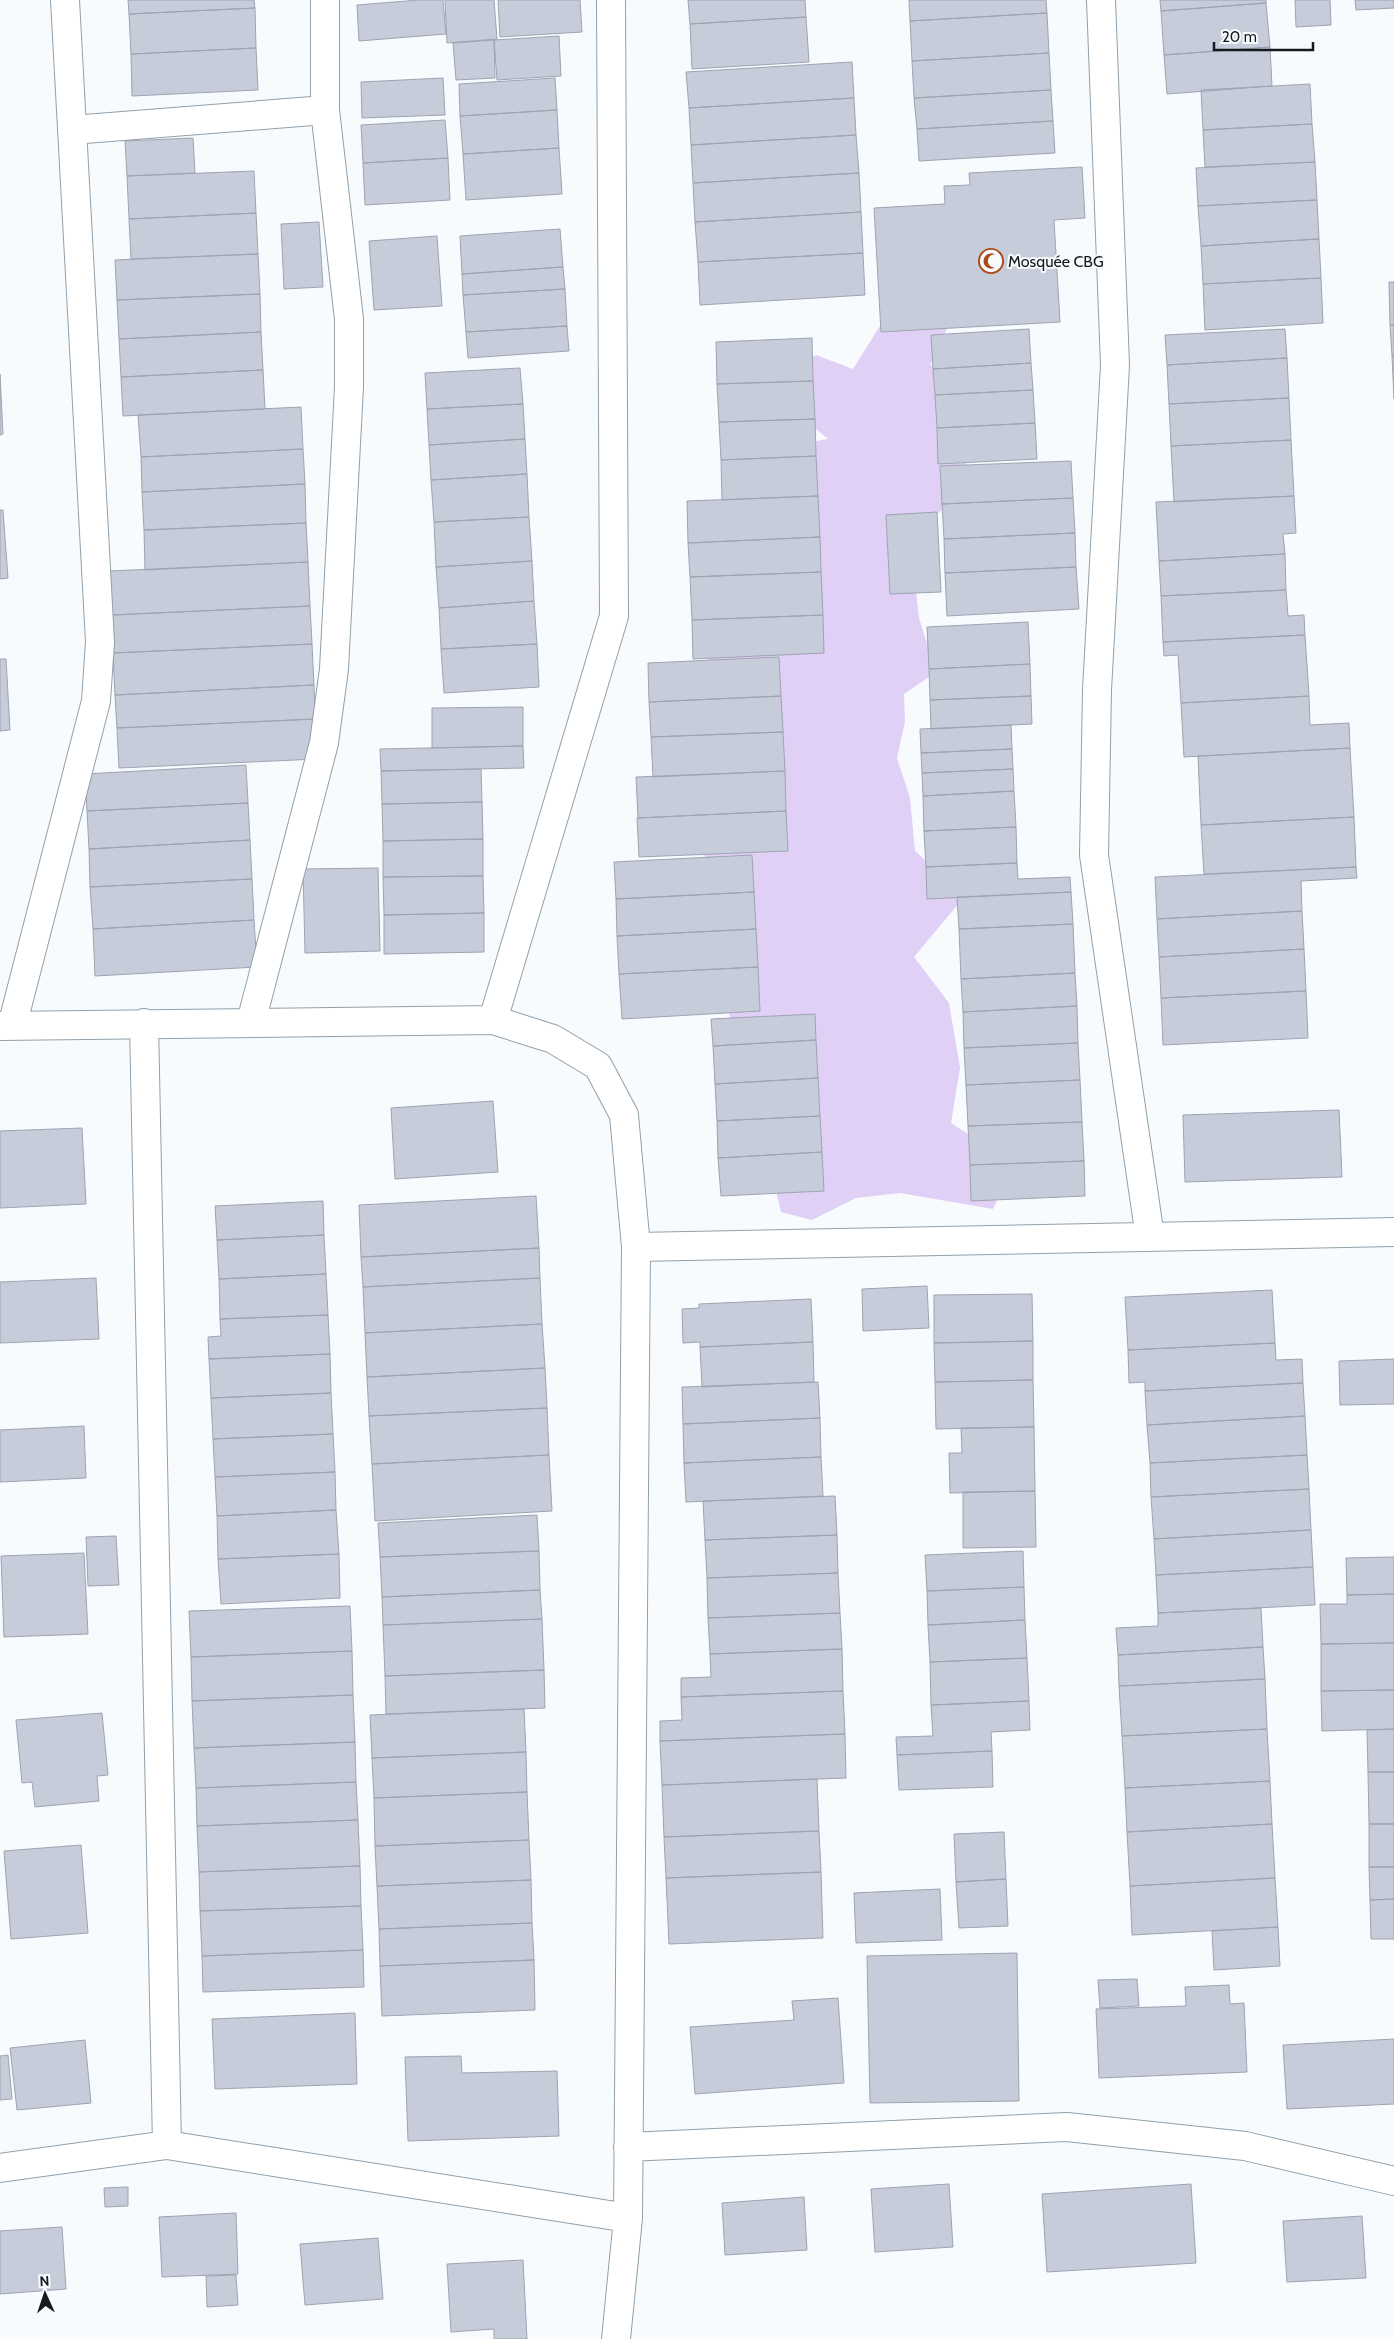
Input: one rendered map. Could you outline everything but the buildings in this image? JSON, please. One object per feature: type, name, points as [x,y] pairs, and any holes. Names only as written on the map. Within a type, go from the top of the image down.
[{"type":"street","points":[[65,0],[100,642],[96,701],[6,1026],[493,1020],[553,1039],[598,1066],[624,1115],[636,1247],[628,2218],[616,2339]]},
{"type":"street","points":[[251,1022],[324,743],[334,669],[349,387],[349,319],[325,110],[325,0]]},
{"type":"street","points":[[493,1020],[614,616],[611,0]]},
{"type":"street","points":[[1101,0],[1115,365],[1097,690],[1094,855],[1150,1237]]},
{"type":"street","points":[[72,130],[325,110]]},
{"type":"street","points":[[144,1023],[167,2145]]},
{"type":"street","points":[[636,1247],[1394,1232]]},
{"type":"street","points":[[628,2147],[1067,2127],[1245,2146],[1394,2181]]},
{"type":"street","points":[[0,2168],[167,2145],[628,2218]]},
{"type":"shaded area","points":[[936,299],[947,329],[930,365],[968,390],[967,457],[964,473],[950,502],[934,516],[909,528],[919,618],[936,672],[904,694],[905,721],[897,758],[910,798],[915,851],[965,896],[914,957],[949,1003],[960,1068],[951,1123],[1013,1164],[993,1209],[900,1193],[856,1198],[812,1220],[781,1212],[752,1088],[720,985],[728,882],[687,836],[700,686],[712,645],[783,447],[828,439],[791,408],[779,375],[816,355],[853,369],[895,302]]},
{"type":"place","name":"Mosquée CBG","points":[[991,261]]}]
